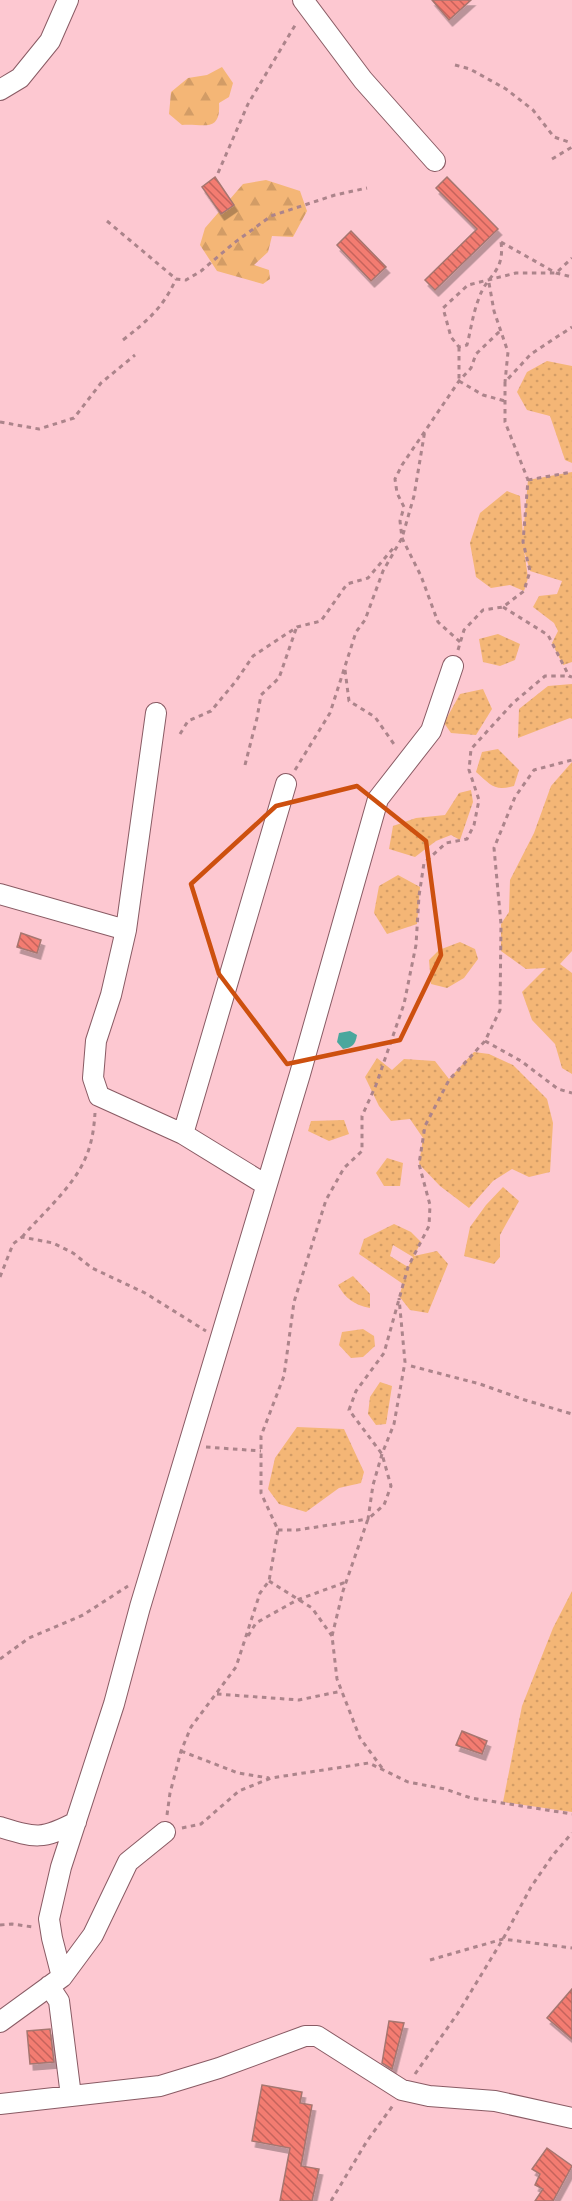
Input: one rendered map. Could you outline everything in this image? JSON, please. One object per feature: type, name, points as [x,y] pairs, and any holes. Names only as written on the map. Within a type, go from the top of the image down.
[{"type":"street","points":[[0,90],[20,78],[50,41],[68,0]]},
{"type":"street","points":[[303,0],[363,80],[435,161]]},
{"type":"street","points":[[70,2096],[55,1981],[50,1919],[64,1860],[114,1704],[140,1607],[378,799],[431,731],[453,666]]},
{"type":"street","points":[[156,713],[126,930],[111,995],[96,1041],[93,1078],[99,1096],[183,1134],[266,1185]]},
{"type":"street","points":[[183,1134],[286,784]]},
{"type":"street","points":[[0,894],[126,930]]},
{"type":"street","points":[[0,1827],[33,1837],[53,1834],[76,1822]]},
{"type":"street","points":[[0,2022],[55,1981],[93,1935],[128,1862],[165,1832]]},
{"type":"street","points":[[44,1835],[60,1847],[64,1860]]},
{"type":"street","points":[[0,2104],[160,2086],[219,2068],[305,2036],[317,2036],[402,2090],[429,2096],[495,2101],[572,2118]]},
{"type":"path","points":[[218,172],[248,104],[297,25],[303,0]]},
{"type":"path","points":[[455,65],[470,69],[506,89],[533,110],[554,137],[572,145]]},
{"type":"path","points":[[552,159],[572,145]]},
{"type":"path","points":[[107,220],[176,279],[186,280],[201,271],[271,216],[335,195],[367,188]]},
{"type":"path","points":[[459,347],[467,345],[479,296],[499,267],[503,256],[501,242],[556,273],[572,278]]},
{"type":"path","points":[[459,381],[459,347],[451,337],[443,308],[468,285],[488,282],[516,273],[556,273],[572,258]]},
{"type":"path","points":[[123,340],[164,304],[176,279]]},
{"type":"path","points":[[453,666],[464,630],[483,610],[503,608],[524,591],[530,571],[523,542],[528,480],[506,422],[504,382],[508,352],[500,331],[488,282]]},
{"type":"path","points":[[504,382],[531,354],[572,327]]},
{"type":"path","points":[[460,642],[438,622],[421,576],[402,538],[400,521],[404,507],[397,493],[395,479],[425,430],[459,381],[471,368],[476,354],[500,331]]},
{"type":"path","points":[[0,422],[39,429],[74,418],[101,383],[135,355]]},
{"type":"path","points":[[459,381],[483,395],[505,401]]},
{"type":"path","points":[[286,784],[330,712],[356,632],[365,620],[383,571],[402,538],[414,496],[425,430]]},
{"type":"path","points":[[528,480],[572,472]]},
{"type":"path","points":[[180,734],[188,721],[211,711],[253,656],[297,627],[321,621],[347,584],[368,578],[402,538]]},
{"type":"path","points":[[503,608],[548,636],[570,677]]},
{"type":"path","points":[[245,765],[261,695],[279,678],[297,627]]},
{"type":"path","points":[[345,669],[349,701],[375,717],[397,748]]},
{"type":"path","points":[[570,677],[545,676],[513,703],[471,749],[469,770],[479,800],[474,825],[467,839],[446,843],[424,863],[416,945],[404,1004],[376,1084],[362,1116],[362,1151],[344,1168],[326,1200],[294,1302],[284,1376],[261,1436],[261,1493],[278,1530],[268,1581],[260,1593],[236,1668],[191,1727],[181,1750],[170,1793],[165,1832],[201,1824],[239,1791],[271,1778],[369,1763],[408,1782],[446,1789],[471,1798],[572,1814]]},
{"type":"path","points":[[278,1530],[307,1529],[368,1519],[384,1505],[391,1486],[382,1454],[349,1410],[356,1391],[384,1353],[408,1267],[429,1226],[430,1205],[419,1164],[425,1126],[449,1080],[485,1041],[500,1010],[501,924],[494,871],[494,848],[515,797],[534,770],[572,760]]},
{"type":"path","points":[[485,1041],[521,1061],[558,1089],[572,1093]]},
{"type":"path","points":[[0,1278],[13,1244],[22,1237],[66,1187],[85,1160],[94,1132],[99,1096]]},
{"type":"path","points":[[22,1237],[53,1243],[73,1253],[92,1268],[145,1293],[200,1325],[219,1341]]},
{"type":"path","points":[[383,1770],[360,1737],[337,1679],[332,1636],[346,1582],[368,1519],[382,1454],[393,1424],[405,1362],[399,1296]]},
{"type":"path","points":[[411,1366],[480,1384],[572,1414]]},
{"type":"path","points":[[188,1446],[261,1451]]},
{"type":"path","points":[[268,1581],[312,1608],[332,1636]]},
{"type":"path","points":[[244,1645],[256,1623],[297,1600],[346,1582]]},
{"type":"path","points":[[0,1659],[29,1638],[83,1615],[129,1585]]},
{"type":"path","points":[[217,1694],[299,1700],[342,1691]]},
{"type":"path","points":[[181,1750],[238,1773],[271,1778]]},
{"type":"path","points":[[413,2077],[458,2013],[503,1939],[531,1887],[553,1855],[572,1833]]},
{"type":"path","points":[[430,1960],[503,1939],[572,1948]]},
{"type":"path","points":[[331,2201],[367,2142],[400,2095]]},
{"type":"highlighted area","points":[[357,786],[426,841],[441,955],[400,1040],[287,1064],[219,974],[191,884],[276,806]]},
{"type":"green space","points":[[222,67],[233,83],[229,97],[219,103],[219,113],[213,123],[182,125],[169,114],[171,92],[188,78],[207,75]]},
{"type":"green space","points":[[266,180],[300,191],[307,211],[293,237],[272,236],[268,252],[254,265],[269,270],[270,279],[263,284],[217,271],[200,245],[205,228],[243,184]]},
{"type":"green space","points":[[547,361],[572,366],[572,463],[565,460],[550,416],[527,410],[517,392],[527,372]]},
{"type":"green space","points":[[572,472],[572,662],[563,665],[552,643],[558,631],[554,623],[533,607],[539,596],[557,594],[562,581],[530,571],[524,550],[528,578],[524,591],[510,585],[491,588],[476,577],[470,543],[480,513],[507,491],[520,496],[523,536],[528,480]]},
{"type":"green space","points":[[498,634],[520,644],[515,660],[500,666],[483,662],[479,639]]},
{"type":"green space","points":[[572,684],[572,719],[518,738],[519,709],[548,686]]},
{"type":"green space","points":[[483,689],[492,709],[476,735],[451,733],[444,723],[460,694]]},
{"type":"green space","points":[[498,749],[519,770],[514,786],[497,787],[476,772],[482,752]]},
{"type":"green space","points":[[572,762],[572,951],[560,964],[572,973],[572,1074],[562,1068],[555,1044],[532,1020],[522,992],[546,968],[526,969],[501,951],[501,924],[509,912],[510,880],[534,833],[551,786]]},
{"type":"green space","points":[[471,790],[473,802],[460,840],[451,835],[436,841],[415,857],[389,849],[393,826],[416,818],[445,815],[459,793]]},
{"type":"green space","points":[[398,875],[420,887],[417,924],[387,934],[374,913],[379,886]]},
{"type":"green space","points":[[460,942],[475,949],[478,959],[464,978],[447,988],[431,984],[429,960],[439,950]]},
{"type":"green space","points":[[474,1052],[489,1054],[513,1065],[547,1099],[553,1123],[550,1172],[529,1177],[512,1169],[493,1181],[469,1208],[440,1186],[419,1164],[423,1138],[410,1119],[391,1121],[379,1106],[365,1077],[377,1058],[392,1070],[404,1059],[435,1061],[449,1079]]},
{"type":"green space","points":[[344,1120],[349,1134],[329,1141],[308,1131],[311,1121]]},
{"type":"green space","points":[[387,1158],[403,1163],[400,1186],[384,1186],[376,1173]]},
{"type":"green space","points":[[503,1187],[519,1201],[500,1235],[500,1257],[494,1264],[464,1256],[470,1227]]},
{"type":"green space","points":[[394,1224],[411,1232],[421,1242],[414,1256],[437,1251],[448,1264],[428,1313],[410,1310],[399,1296],[403,1284],[359,1254],[364,1239]],"holes":[[[393,1245],[413,1257],[408,1267],[390,1256]]]},
{"type":"green space","points":[[353,1276],[370,1294],[370,1308],[351,1300],[338,1285]]},
{"type":"green space","points":[[363,1329],[374,1336],[375,1346],[363,1357],[351,1358],[339,1345],[342,1332]]},
{"type":"green space","points":[[380,1382],[392,1386],[386,1424],[376,1425],[368,1414],[370,1397]]},
{"type":"green space","points":[[297,1427],[344,1429],[364,1472],[361,1483],[339,1488],[306,1512],[279,1504],[268,1489],[275,1458]]},
{"type":"green space","points":[[572,1591],[572,1812],[503,1802],[522,1706],[553,1628]]},
{"type":"water","points":[[350,1031],[357,1035],[355,1041],[353,1045],[343,1049],[337,1042],[339,1033]]},
{"type":"building","points":[[432,0],[471,0],[449,20]]},
{"type":"building","points":[[215,177],[234,205],[221,214],[202,187]]},
{"type":"building","points":[[447,177],[498,229],[435,290],[425,280],[477,229],[436,188]]},
{"type":"building","points":[[351,231],[386,267],[371,281],[337,245]]},
{"type":"building","points":[[21,933],[41,940],[37,953],[17,947]]},
{"type":"building","points":[[462,1731],[487,1741],[482,1754],[456,1745]]},
{"type":"building","points":[[572,1989],[572,2039],[547,2018]]},
{"type":"building","points":[[389,2021],[404,2023],[392,2069],[382,2063]]},
{"type":"building","points":[[50,2029],[54,2062],[30,2064],[27,2031]]},
{"type":"building","points":[[262,2085],[302,2092],[300,2103],[312,2105],[301,2166],[319,2169],[312,2201],[280,2201],[290,2148],[252,2141]]},
{"type":"building","points":[[547,2148],[572,2166],[553,2201],[535,2201],[543,2189],[535,2185],[540,2174],[532,2169]]}]
